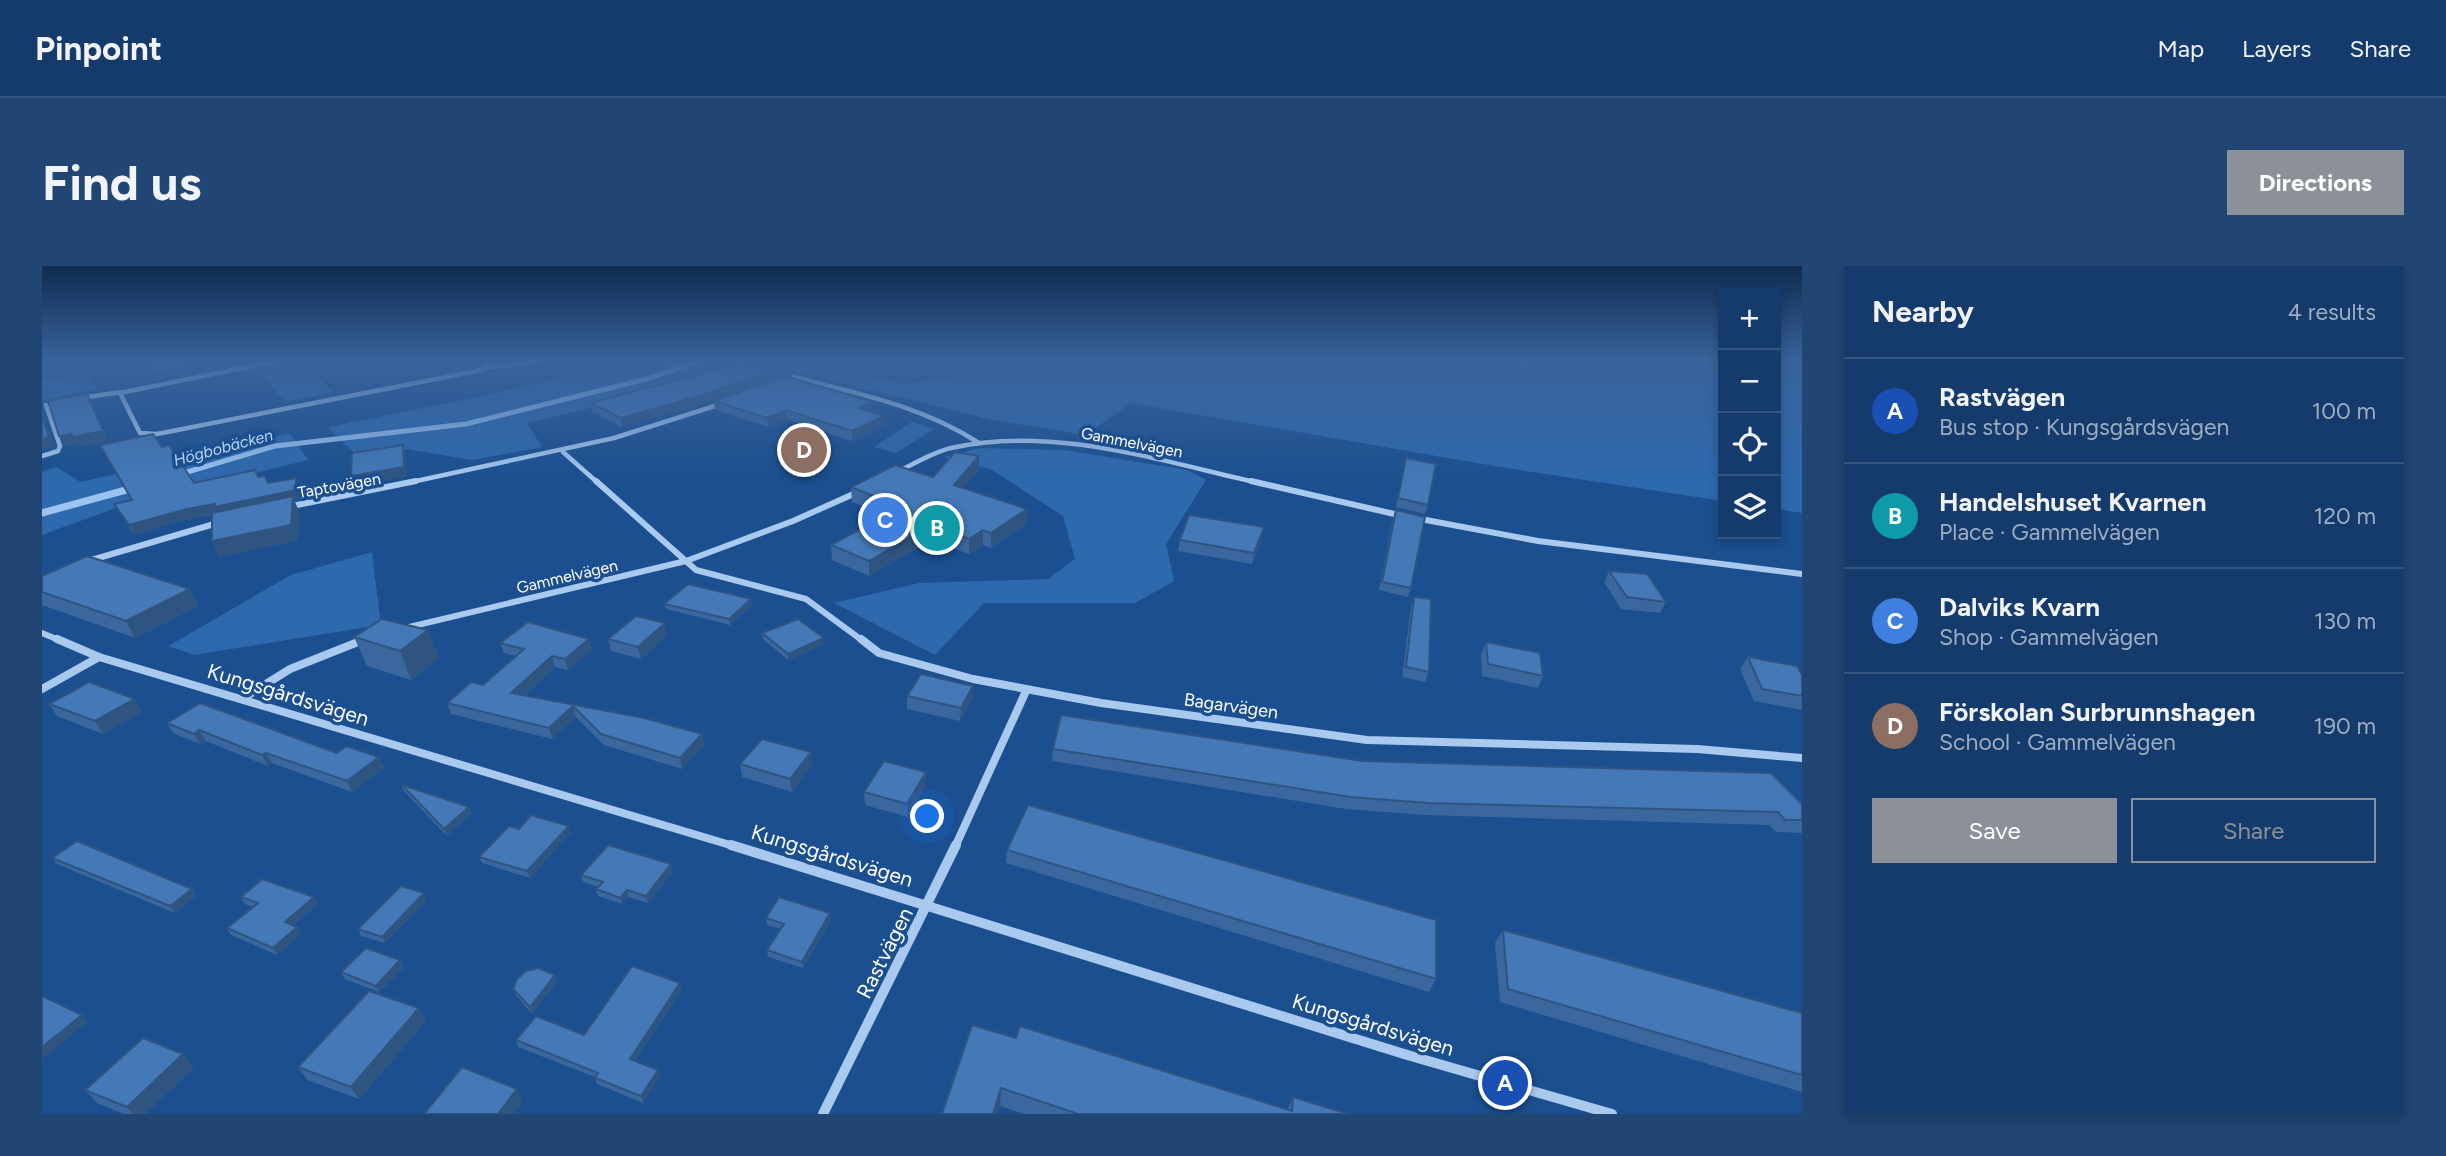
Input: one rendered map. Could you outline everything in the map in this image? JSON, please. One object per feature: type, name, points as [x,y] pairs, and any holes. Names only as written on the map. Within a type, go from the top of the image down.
[{"type":"street","points":[[124,401],[140,433],[163,433],[323,401]]},
{"type":"street","points":[[886,401],[947,421],[980,444]]},
{"type":"street","points":[[42,456],[58,451],[60,446],[44,405],[57,403]]},
{"type":"street","name":"Taptovägen","points":[[282,508],[445,478],[563,452],[723,403]]},
{"type":"street","name":"Gammelvägen","points":[[890,476],[939,451],[980,444],[1012,441],[1099,447],[1463,528],[1802,574]]},
{"type":"street","points":[[563,452],[686,561]]},
{"type":"street","name":"Gammelvägen","points":[[399,630],[686,561],[793,521],[866,488]]},
{"type":"street","points":[[78,565],[146,542],[233,519]]},
{"type":"street","name":"Bagarvägen","points":[[686,561],[696,570],[708,575],[806,599],[879,653],[1026,691],[1367,740],[1698,749],[1802,758]]},
{"type":"street","name":"Kungsgårdsvägen","points":[[42,633],[99,657],[929,904],[1404,1054],[1612,1114]]},
{"type":"street","points":[[242,699],[290,669],[373,637]]},
{"type":"street","points":[[42,689],[99,657]]},
{"type":"street","name":"Rastvägen","points":[[823,1114],[929,904],[1026,691]]},
{"type":"shaded area","points":[[460,401],[614,401],[527,423],[542,447],[472,460],[407,449],[356,455],[328,427]]},
{"type":"shaded area","points":[[914,401],[1718,401],[1718,500],[1500,467],[1131,403],[1085,435],[993,420]]},
{"type":"shaded area","points":[[1781,401],[1802,401],[1802,513],[1781,510]]},
{"type":"shaded area","points":[[912,422],[934,429],[896,453],[874,447]]},
{"type":"shaded area","points":[[290,433],[308,460],[121,506],[42,535],[42,472],[56,467],[81,482]]},
{"type":"shaded area","points":[[980,448],[1065,450],[1187,470],[1206,480],[1166,544],[1174,581],[1135,603],[984,603],[935,655],[834,603],[919,583],[1048,579],[1075,559],[1063,516],[992,470],[944,457]]},
{"type":"shaded area","points":[[372,552],[381,625],[194,655],[168,646],[291,575]]},
{"type":"building","points":[[48,401],[90,401],[103,431],[73,437],[72,434],[59,436]]},
{"type":"building","points":[[600,401],[683,401],[621,418],[591,403]]},
{"type":"building","points":[[714,401],[868,401],[873,402],[859,408],[884,416],[852,431],[786,410],[767,418]]},
{"type":"building","points":[[42,415],[49,438],[42,439]]},
{"type":"building","points":[[153,434],[162,447],[169,445],[194,483],[255,470],[258,477],[265,476],[268,483],[296,478],[296,490],[215,507],[215,504],[187,509],[129,525],[114,504],[132,500],[100,445]]},
{"type":"building","points":[[403,445],[404,467],[351,476],[352,453]]},
{"type":"building","points":[[955,452],[979,456],[954,485],[1027,509],[991,533],[983,530],[969,539],[931,525],[869,561],[831,545],[892,512],[868,504],[878,498],[851,487],[895,465],[933,477]]},
{"type":"building","points":[[1406,458],[1436,464],[1428,505],[1398,498]]},
{"type":"building","points":[[293,496],[291,525],[212,541],[212,513]]},
{"type":"building","points":[[1396,510],[1425,517],[1411,588],[1382,582]]},
{"type":"building","points":[[1189,515],[1264,527],[1254,553],[1180,540]]},
{"type":"building","points":[[87,556],[190,589],[126,621],[42,592],[42,576]]},
{"type":"building","points":[[1609,571],[1647,574],[1666,602],[1627,597]]},
{"type":"building","points":[[688,584],[751,599],[729,619],[664,604]]},
{"type":"building","points":[[1414,597],[1431,599],[1429,672],[1406,667]]},
{"type":"building","points":[[636,616],[665,623],[638,647],[608,639]]},
{"type":"building","points":[[382,619],[428,630],[400,651],[354,637]]},
{"type":"building","points":[[798,619],[824,638],[788,654],[762,633]]},
{"type":"building","points":[[528,622],[589,639],[565,659],[552,656],[511,693],[644,718],[702,734],[680,758],[601,734],[573,706],[549,728],[447,703],[471,682],[483,685],[524,649],[500,643]]},
{"type":"building","points":[[1486,642],[1540,653],[1543,676],[1488,664]]},
{"type":"building","points":[[1748,657],[1797,666],[1802,675],[1802,696],[1762,689]]},
{"type":"building","points":[[921,674],[973,686],[961,708],[907,696]]},
{"type":"building","points":[[89,682],[135,699],[95,721],[49,704]]},
{"type":"building","points":[[200,703],[337,753],[346,746],[379,757],[347,781],[266,753],[262,755],[199,730],[194,734],[167,723]]},
{"type":"building","points":[[1061,715],[1362,761],[1771,773],[1802,804],[1802,820],[1785,820],[1778,812],[1428,803],[1350,797],[1053,749]]},
{"type":"building","points":[[762,739],[811,752],[790,779],[740,764]]},
{"type":"building","points":[[884,761],[926,772],[907,804],[864,792]]},
{"type":"building","points":[[402,785],[469,807],[444,829]]},
{"type":"building","points":[[1028,805],[1436,920],[1436,979],[1007,850]]},
{"type":"building","points":[[531,815],[569,826],[527,871],[479,857],[509,826],[519,829]]},
{"type":"building","points":[[77,841],[192,889],[170,906],[52,858]]},
{"type":"building","points":[[608,845],[671,864],[646,896],[627,890],[620,898],[596,889],[603,882],[581,875]]},
{"type":"building","points":[[262,879],[314,897],[285,922],[297,927],[273,948],[227,928],[258,903],[241,897]]},
{"type":"building","points":[[401,886],[424,893],[382,937],[358,929]]},
{"type":"building","points":[[779,897],[830,913],[802,962],[767,950],[784,924],[766,918]]},
{"type":"building","points":[[1503,930],[1802,1013],[1802,1075],[1508,989]]},
{"type":"building","points":[[366,948],[400,960],[376,986],[341,972]]},
{"type":"building","points":[[632,966],[680,983],[630,1059],[658,1070],[641,1096],[595,1078],[598,1073],[516,1040],[536,1016],[584,1035]]},
{"type":"building","points":[[538,968],[555,975],[530,1007],[513,989],[517,979],[526,971]]},
{"type":"building","points":[[369,991],[419,1008],[351,1087],[298,1067]]},
{"type":"building","points":[[42,996],[82,1015],[42,1047]]},
{"type":"building","points":[[972,1025],[1016,1038],[1020,1026],[1292,1111],[1293,1097],[1348,1114],[1078,1114],[1001,1088],[993,1114],[942,1114]]},
{"type":"building","points":[[143,1038],[183,1054],[127,1107],[85,1090]]},
{"type":"building","points":[[462,1067],[517,1089],[498,1114],[424,1114]]},
{"type":"waterway","name":"Högbobäcken","points":[[177,475],[275,446],[466,424],[560,401]]},
{"type":"waterway","name":"Högbobäcken","points":[[42,513],[137,487]]},
{"type":"place","name":"Förskolan Surbrunnshagen","points":[[804,450]]},
{"type":"place","name":"Dalviks Kvarn","points":[[885,520]]},
{"type":"place","name":"Handelshuset Kvarnen","points":[[937,528]]},
{"type":"place","name":"Rastvägen","points":[[1505,1083]]}]
